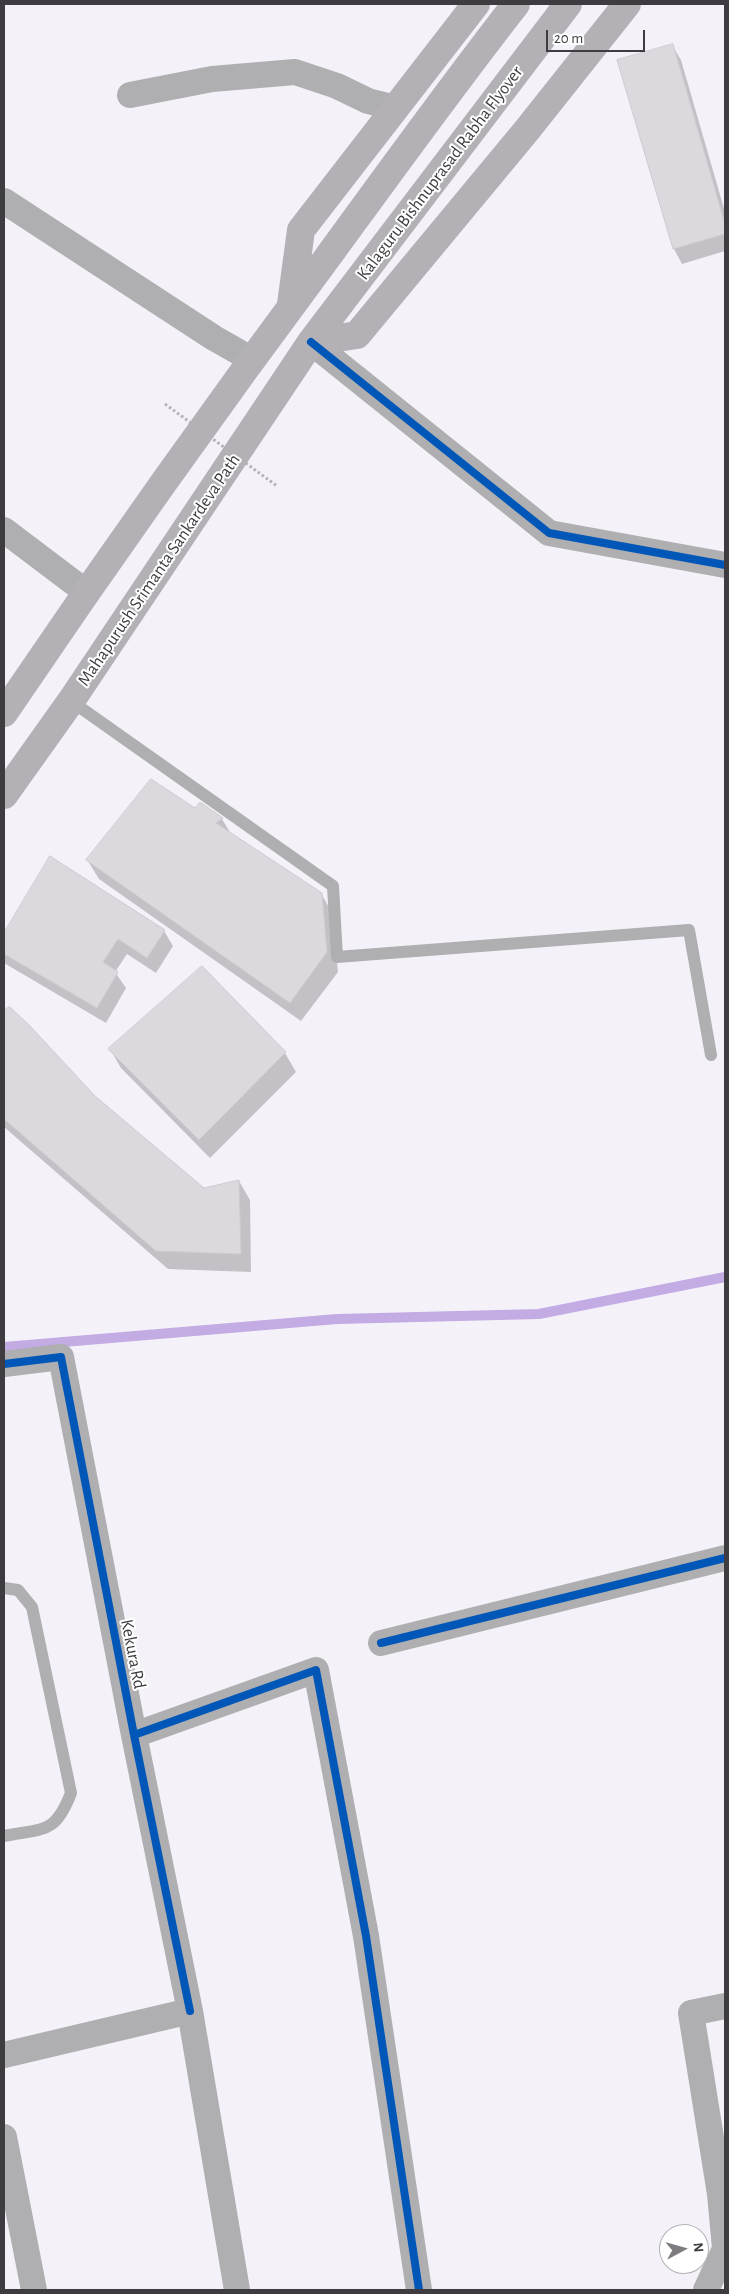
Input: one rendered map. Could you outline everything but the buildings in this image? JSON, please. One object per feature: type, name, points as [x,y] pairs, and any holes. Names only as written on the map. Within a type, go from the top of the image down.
[{"type":"main road","points":[[291,305],[301,230],[476,4]]},
{"type":"main road","points":[[4,713],[86,592],[251,360],[459,77],[516,4]]},
{"type":"main road","name":"Kalaguru Bishnuprasad Rabha Flyover","points":[[311,342],[568,4]]},
{"type":"main road","points":[[311,342],[357,336],[527,130],[626,4]]},
{"type":"main road","name":"Mahapurush Srimanta Sankardeva Path","points":[[4,795],[71,701],[311,342]]},
{"type":"street","points":[[130,95],[212,79],[295,72],[337,86],[368,101],[396,108]]},
{"type":"street","points":[[4,200],[214,338],[251,360]]},
{"type":"street","points":[[311,342],[549,533],[725,565]]},
{"type":"street","points":[[4,530],[86,592]]},
{"type":"street","name":"Kekura Rd","points":[[4,1364],[61,1357],[134,1735],[190,2011],[237,2290]]},
{"type":"street","points":[[381,1643],[725,1558]]},
{"type":"street","points":[[134,1735],[316,1670],[366,1936],[419,2290]]},
{"type":"street","points":[[706,2290],[725,2249],[720,2194],[691,2013],[725,2006]]},
{"type":"street","points":[[4,2055],[190,2011]]},
{"type":"street","points":[[4,2137],[34,2290]]},
{"type":"lane","points":[[71,701],[332,886],[337,957],[689,930],[711,1055]]},
{"type":"lane","points":[[4,1588],[18,1590],[32,1607],[71,1793],[64,1813],[52,1826],[4,1836]]},
{"type":"path","points":[[165,404],[277,486]]},
{"type":"waterway","points":[[4,1347],[337,1319],[539,1314],[725,1277]]},
{"type":"cycle path","points":[[311,342],[549,533],[725,565]]},
{"type":"cycle path","points":[[4,1364],[61,1357],[134,1735],[190,2011]]},
{"type":"cycle path","points":[[381,1643],[725,1558]]},
{"type":"cycle path","points":[[134,1735],[316,1670],[366,1936],[419,2290]]}]
